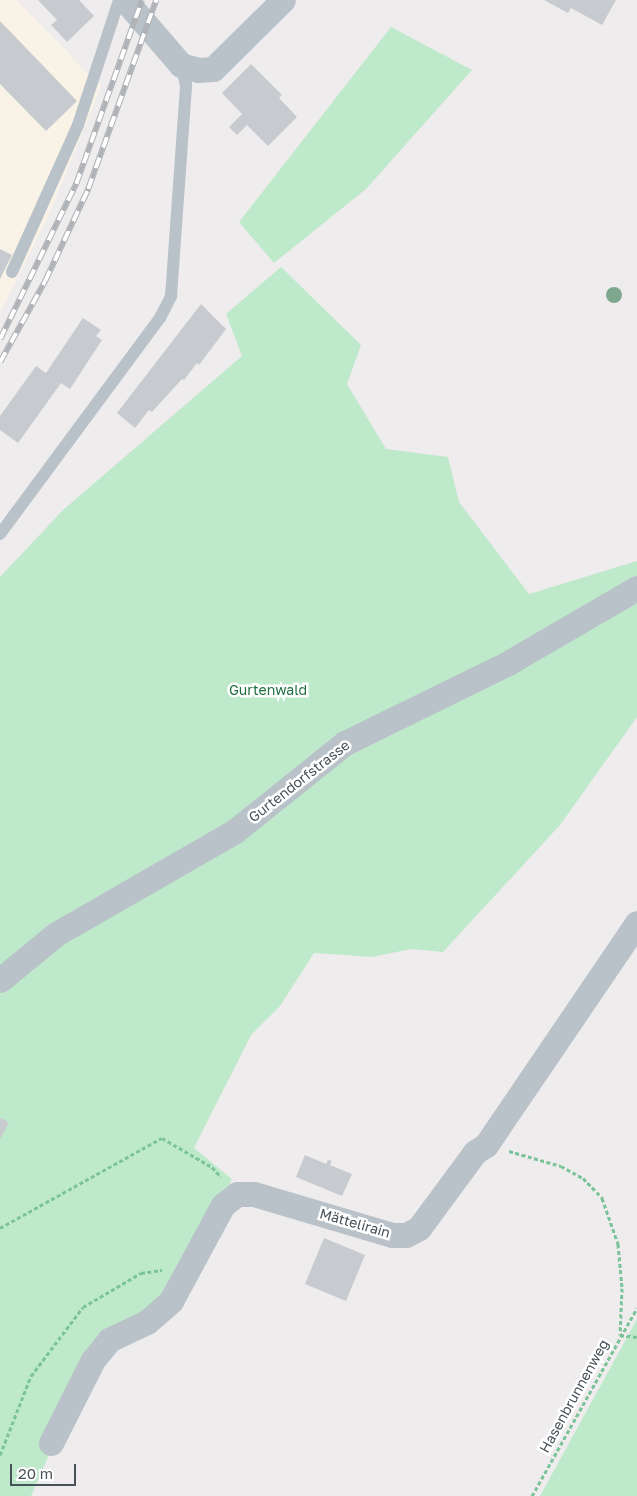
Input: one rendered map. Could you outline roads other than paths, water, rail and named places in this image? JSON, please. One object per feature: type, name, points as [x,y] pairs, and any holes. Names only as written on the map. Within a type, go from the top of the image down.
[{"type":"street","points":[[125,0],[181,65],[198,70],[213,69],[283,0]]},
{"type":"street","name":"Gurtendorfstrasse","points":[[0,980],[56,934],[234,831],[345,743],[508,664],[637,588]]},
{"type":"street","name":"Mättelirain","points":[[50,1443],[93,1360],[109,1340],[146,1322],[171,1301],[223,1205],[237,1194],[254,1194],[392,1236],[406,1235],[419,1228],[474,1152],[486,1145],[637,923]]},
{"type":"lane","points":[[12,272],[78,125],[118,0]]},
{"type":"lane","points":[[0,534],[160,318],[171,296],[186,85],[181,65]]},
{"type":"railway","points":[[0,339],[76,184],[142,0]]},
{"type":"railway","points":[[0,362],[45,281],[88,189],[156,0]]},
{"type":"park label","name":"Gurtenwald","points":[[268,690]]}]
